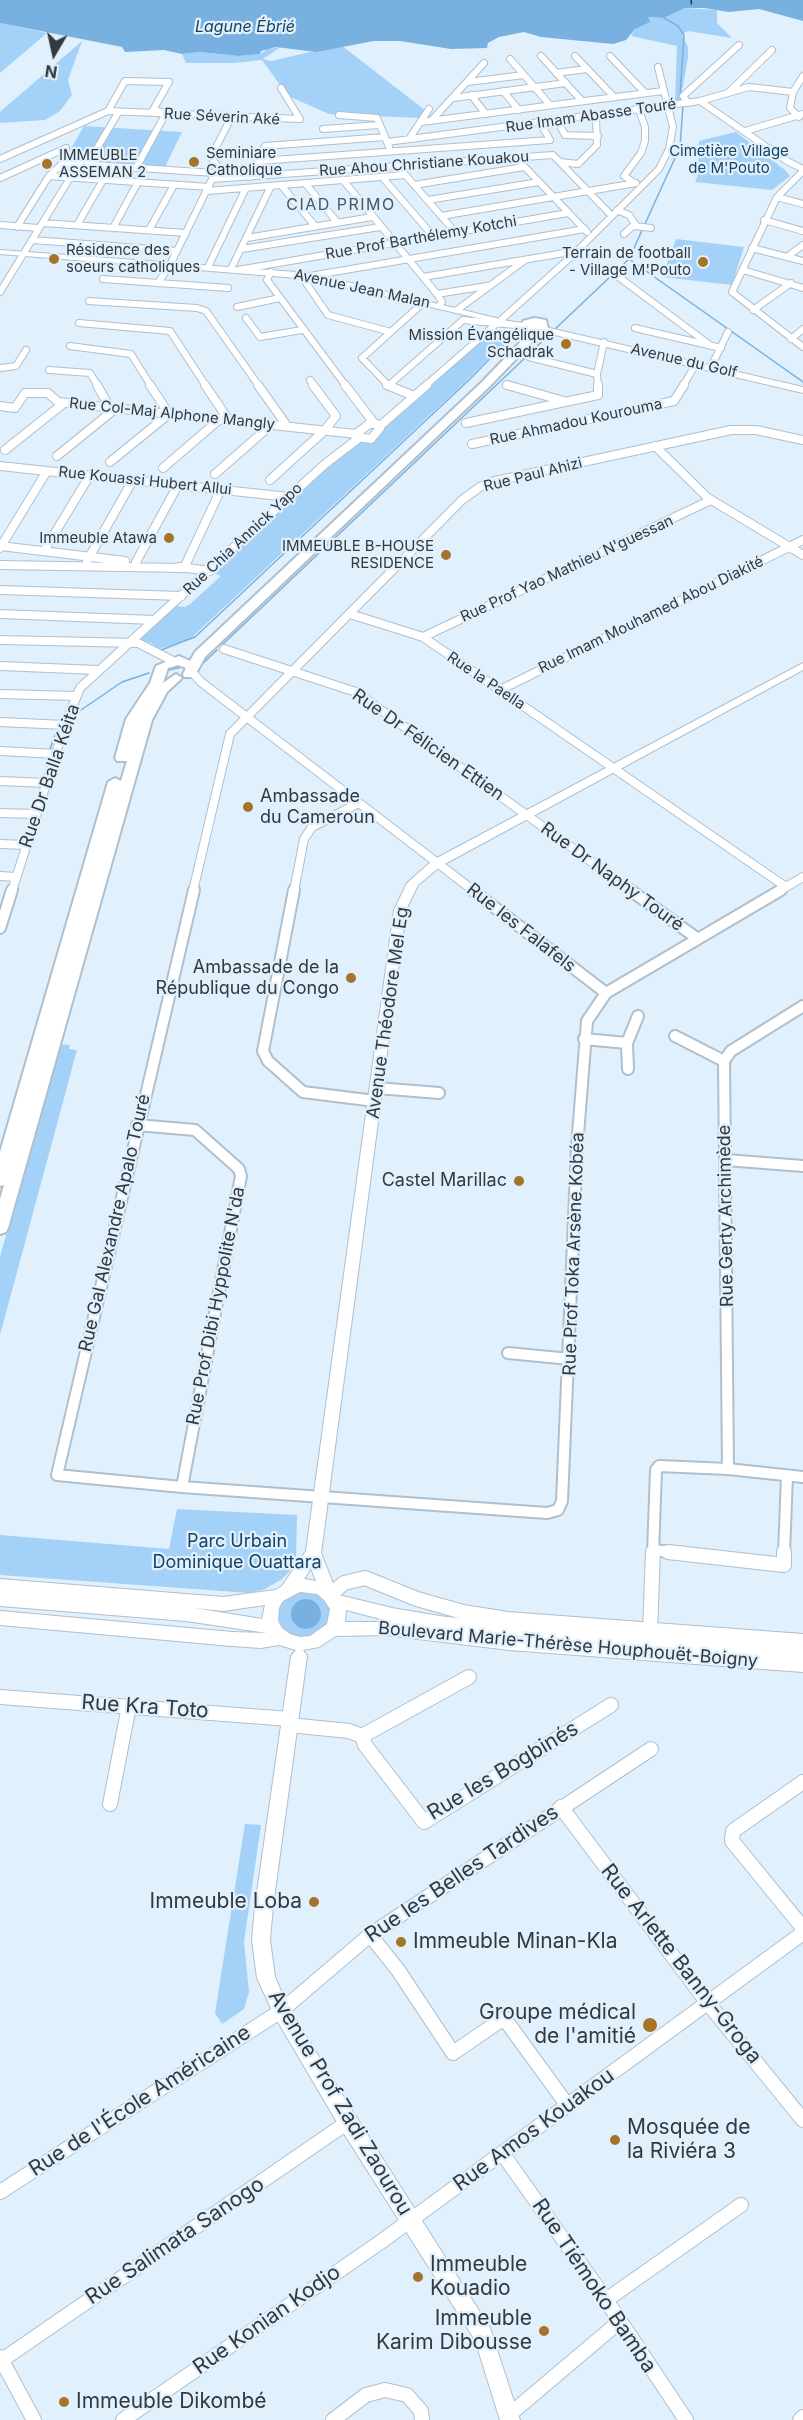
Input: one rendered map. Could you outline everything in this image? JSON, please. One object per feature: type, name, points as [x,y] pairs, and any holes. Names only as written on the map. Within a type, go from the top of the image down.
[{"type":"highway","points":[[0,1180],[133,719],[177,669],[200,654],[477,392],[534,327]]},
{"type":"highway","points":[[0,1228],[145,720],[177,669]]},
{"type":"main road","name":"Avenue Jean Malan","points":[[0,252],[300,274],[534,327]]},
{"type":"main road","name":"Avenue du Golf","points":[[534,327],[803,390]]},
{"type":"main road","name":"Avenue Théodore Mel Eg","points":[[314,1553],[400,910],[412,883],[437,862],[803,666]]},
{"type":"main road","points":[[314,1553],[338,1615],[333,1629],[313,1642],[299,1656],[280,1635],[270,1614],[283,1592],[314,1553]]},
{"type":"main road","points":[[0,1586],[223,1604],[255,1601],[310,1585],[331,1596]]},
{"type":"main road","name":"Boulevard Marie-Thérèse Houphouët-Boigny","points":[[331,1596],[392,1615],[458,1625],[803,1651]]},
{"type":"main road","points":[[0,1599],[186,1614],[248,1623],[300,1644],[313,1642]]},
{"type":"main road","points":[[232,1639],[243,1632],[248,1623]]},
{"type":"main road","name":"Boulevard Marie-Thérèse Houphouët-Boigny","points":[[333,1629],[386,1628],[508,1643],[803,1665]]},
{"type":"main road","points":[[232,1639],[261,1641],[280,1635]]},
{"type":"main road","name":"Avenue Prof Zadi Zaourou","points":[[299,1656],[261,1940],[266,1978],[281,2011],[348,2122],[483,2335],[510,2417]]},
{"type":"street","points":[[688,103],[683,96],[739,45]]},
{"type":"street","points":[[729,92],[772,50]]},
{"type":"street","points":[[541,56],[582,101]]},
{"type":"street","points":[[575,56],[614,97]]},
{"type":"street","points":[[610,56],[645,93]]},
{"type":"street","points":[[510,58],[550,105]]},
{"type":"street","points":[[431,121],[484,63]]},
{"type":"street","points":[[357,436],[370,438],[377,425],[502,321],[659,169],[669,149],[673,127],[658,67]]},
{"type":"street","points":[[556,73],[587,69]]},
{"type":"street","points":[[468,82],[524,75]]},
{"type":"street","points":[[801,115],[790,108],[793,92],[800,86],[803,76]]},
{"type":"street","points":[[0,159],[108,111],[125,81],[164,81],[169,83],[153,110],[166,113],[136,168]]},
{"type":"street","points":[[453,98],[566,83]]},
{"type":"street","name":"Rue Imam Abasse Touré","points":[[259,161],[265,146],[327,141],[410,139],[558,122],[688,103],[749,87],[793,92]]},
{"type":"street","name":"Rue Séverin Aké","points":[[108,111],[294,120],[300,118],[281,88]]},
{"type":"street","points":[[502,91],[519,110]]},
{"type":"street","points":[[421,122],[663,91]]},
{"type":"street","points":[[471,95],[486,114]]},
{"type":"street","points":[[700,100],[803,170],[777,197],[764,220],[732,293],[803,347]]},
{"type":"street","points":[[574,102],[587,117]]},
{"type":"street","points":[[410,139],[429,109]]},
{"type":"street","points":[[639,110],[645,127],[645,141],[641,153],[624,176],[645,185]]},
{"type":"street","points":[[87,165],[118,112]]},
{"type":"street","points":[[502,112],[514,127]]},
{"type":"street","points":[[339,115],[377,118],[391,152],[405,175],[455,232]]},
{"type":"street","points":[[745,131],[801,115]]},
{"type":"street","points":[[158,283],[171,265],[218,167],[211,157],[232,116]]},
{"type":"street","points":[[560,162],[578,164],[597,144],[596,116]]},
{"type":"street","points":[[319,120],[327,141]]},
{"type":"street","points":[[558,122],[566,135],[598,136]]},
{"type":"street","points":[[250,177],[259,161],[550,140],[541,123]]},
{"type":"street","points":[[323,129],[379,125]]},
{"type":"street","points":[[0,147],[13,153]]},
{"type":"street","points":[[0,178],[66,148]]},
{"type":"street","name":"Rue Ahou Christiane Kouakou","points":[[49,176],[63,163],[250,177],[553,155],[560,162]]},
{"type":"street","points":[[515,158],[591,236]]},
{"type":"street","points":[[560,162],[611,215]]},
{"type":"street","points":[[414,185],[524,167]]},
{"type":"street","points":[[17,226],[49,176],[208,189],[405,175]]},
{"type":"street","points":[[383,177],[433,236]]},
{"type":"street","points":[[0,292],[70,178]]},
{"type":"street","points":[[76,225],[103,180]]},
{"type":"street","points":[[343,180],[437,294],[442,302],[439,306]]},
{"type":"street","points":[[113,228],[138,182]]},
{"type":"street","points":[[428,200],[540,182]]},
{"type":"street","points":[[305,183],[337,222]]},
{"type":"street","points":[[441,216],[636,183]]},
{"type":"street","points":[[149,230],[174,185]]},
{"type":"street","points":[[281,185],[315,226]]},
{"type":"street","points":[[234,270],[271,186]]},
{"type":"street","points":[[208,267],[246,188]]},
{"type":"street","points":[[777,197],[803,204]]},
{"type":"street","points":[[617,210],[629,215],[643,227],[624,234]]},
{"type":"street","name":"Rue Prof Barthélemy Kotchi","points":[[234,270],[568,213]]},
{"type":"street","points":[[247,238],[372,217]]},
{"type":"street","points":[[764,220],[803,231]]},
{"type":"street","points":[[0,225],[76,225],[186,233]]},
{"type":"street","points":[[242,249],[380,227]]},
{"type":"street","points":[[310,276],[585,229]]},
{"type":"street","points":[[33,240],[177,250]]},
{"type":"street","points":[[787,257],[803,245]]},
{"type":"street","points":[[752,248],[803,261]]},
{"type":"street","points":[[423,277],[576,251]]},
{"type":"street","points":[[457,310],[528,258]]},
{"type":"street","points":[[743,270],[802,287]]},
{"type":"street","points":[[271,272],[267,280],[302,330],[377,425]]},
{"type":"street","points":[[300,274],[328,315],[391,332]]},
{"type":"street","points":[[616,275],[711,346]]},
{"type":"street","points":[[104,279],[228,288]]},
{"type":"street","points":[[753,310],[791,283]]},
{"type":"street","points":[[437,294],[490,285]]},
{"type":"street","points":[[237,307],[280,298]]},
{"type":"street","points":[[89,301],[197,308],[206,311],[287,426]]},
{"type":"street","points":[[414,396],[388,386],[362,358],[424,302]]},
{"type":"street","points":[[246,318],[260,337],[302,330]]},
{"type":"street","points":[[388,386],[463,320],[502,321],[534,327]]},
{"type":"street","points":[[79,323],[170,331],[224,419],[163,468]]},
{"type":"street","points":[[635,328],[721,348]]},
{"type":"street","points":[[790,339],[803,328]]},
{"type":"street","points":[[711,367],[728,332]]},
{"type":"street","points":[[466,423],[598,395],[597,374],[604,342]]},
{"type":"street","points":[[70,346],[131,354],[169,414],[110,462]]},
{"type":"street","points":[[0,368],[16,366],[26,350]]},
{"type":"street","points":[[529,357],[597,374]]},
{"type":"street","name":"Rue Ahmadou Kourouma","points":[[472,444],[674,401],[696,364]]},
{"type":"street","points":[[49,370],[90,373],[113,408],[57,456]]},
{"type":"street","points":[[270,480],[336,416],[310,380]]},
{"type":"street","points":[[507,385],[565,401]]},
{"type":"street","name":"Rue Col-Maj Alphone Mangly","points":[[0,406],[15,408],[25,393],[48,393],[58,402],[64,403],[324,430],[357,436]]},
{"type":"street","points":[[5,450],[64,403]]},
{"type":"street","points":[[215,474],[271,425]]},
{"type":"street","points":[[357,436],[366,425],[377,425]]},
{"type":"street","name":"Rue Paul Ahizi","points":[[248,718],[291,670],[350,614],[462,500],[480,487],[495,481],[731,430],[756,430],[803,440]]},
{"type":"street","name":"Rue Chia Annick Yapo","points":[[129,643],[357,436]]},
{"type":"street","points":[[655,446],[711,501],[803,555]]},
{"type":"street","name":"Rue Kouassi Hubert Allui","points":[[2,468],[289,497]]},
{"type":"street","points":[[47,471],[1,547],[210,571]]},
{"type":"street","points":[[44,551],[90,476]]},
{"type":"street","points":[[84,567],[133,480]]},
{"type":"street","points":[[136,562],[178,485]]},
{"type":"street","points":[[184,568],[221,489]]},
{"type":"street","name":"Rue Prof Yao Mathieu N'guessan","points":[[423,637],[711,501]]},
{"type":"street","name":"Rue Imam Mouhamed Abou Diakité","points":[[500,690],[803,540]]},
{"type":"street","points":[[0,565],[184,568]]},
{"type":"street","points":[[0,590],[182,596]]},
{"type":"street","points":[[0,614],[154,620]]},
{"type":"street","name":"Rue la Paella","points":[[350,614],[423,637],[786,887]]},
{"type":"street","points":[[0,640],[138,643],[152,649],[177,669]]},
{"type":"street","name":"Rue Dr Balla Kéita","points":[[0,928],[2,911],[16,876],[76,696],[80,688],[97,670],[129,643]]},
{"type":"street","name":"Rue Dr Félicien Ettien","points":[[224,649],[356,692],[526,814]]},
{"type":"street","points":[[0,666],[97,670]]},
{"type":"street","name":"Rue les Falafels","points":[[177,669],[248,718],[606,993]]},
{"type":"street","points":[[0,694],[76,696]]},
{"type":"street","name":"Rue Gal Alexandre Apalo Touré","points":[[248,718],[230,734],[227,742],[57,1472],[60,1476],[321,1497]]},
{"type":"street","points":[[0,723],[69,720]]},
{"type":"street","points":[[0,752],[57,754]]},
{"type":"street","points":[[0,781],[47,783]]},
{"type":"street","points":[[359,803],[312,827],[304,839],[263,1051],[268,1060],[303,1092],[439,1093]]},
{"type":"street","points":[[0,813],[36,814]]},
{"type":"street","name":"Rue Dr Naphy Touré","points":[[526,814],[698,939]]},
{"type":"street","points":[[0,844],[26,845]]},
{"type":"street","points":[[0,876],[16,876]]},
{"type":"street","name":"Rue Prof Toka Arsène Kobéa","points":[[321,1497],[547,1513],[558,1510],[562,1501],[584,1039],[587,1021],[606,993],[803,877]]},
{"type":"street","points":[[675,1036],[724,1061],[725,1056],[803,1006]]},
{"type":"street","points":[[628,1069],[627,1043],[638,1016]]},
{"type":"street","points":[[584,1039],[627,1043]]},
{"type":"street","name":"Rue Gerty Archimède","points":[[724,1061],[728,1469]]},
{"type":"street","name":"Rue Prof Dibi Hyppolite N'da","points":[[137,1125],[195,1130],[239,1169],[241,1176],[182,1487]]},
{"type":"street","points":[[726,1160],[802,1165]]},
{"type":"street","points":[[508,1353],[570,1359]]},
{"type":"street","points":[[651,1626],[656,1470],[659,1466],[728,1469],[803,1477]]},
{"type":"street","points":[[653,1550],[784,1565],[787,1476]]},
{"type":"street","points":[[331,1596],[344,1583],[356,1578],[365,1578],[417,1599],[463,1612],[651,1626],[803,1641]]},
{"type":"street","points":[[0,1618],[232,1639]]},
{"type":"street","points":[[362,1736],[375,1731],[469,1677]]},
{"type":"street","name":"Rue Kra Toto","points":[[0,1697],[129,1706],[290,1722],[350,1731],[362,1736]]},
{"type":"street","name":"Rue les Bogbinés","points":[[362,1736],[365,1745],[424,1822],[611,1705]]},
{"type":"street","points":[[110,1804],[129,1706]]},
{"type":"street","name":"Rue les Belles Tardives","points":[[281,2011],[369,1935],[561,1806],[651,1749]]},
{"type":"street","points":[[803,1782],[733,1831],[732,1841],[736,1850],[803,1928]]},
{"type":"street","name":"Rue Arlette Banny-Groga","points":[[561,1806],[707,2002],[803,2120]]},
{"type":"street","name":"Rue Amos Kouakou","points":[[411,2220],[803,1933]]},
{"type":"street","points":[[369,1935],[398,1970],[453,2053],[504,2018],[568,2106]]},
{"type":"street","name":"Rue de l'École Américaine","points":[[0,2192],[281,2011]]},
{"type":"street","name":"Rue Salimata Sanogo","points":[[1,2358],[348,2122]]},
{"type":"street","name":"Rue Tiémoko Bamba","points":[[502,2152],[606,2300],[686,2420]]},
{"type":"street","points":[[606,2300],[741,2205]]},
{"type":"street","name":"Rue Konian Kodjo","points":[[123,2420],[411,2220]]},
{"type":"street","points":[[510,2417],[620,2322]]},
{"type":"street","points":[[1,2358],[34,2420]]},
{"type":"street","points":[[333,2420],[366,2395],[385,2390],[406,2395],[421,2411],[422,2420]]},
{"type":"green space","points":[[685,8],[717,10],[717,23],[732,38],[688,31],[682,34],[688,47],[688,57],[680,103],[675,102],[677,46],[631,36],[635,29],[649,22],[648,17],[664,18]]},
{"type":"green space","points":[[0,23],[47,33],[0,73]]},
{"type":"green space","points":[[82,41],[68,80],[72,95],[60,111],[45,120],[0,123],[0,112]]},
{"type":"green space","points":[[341,45],[426,111],[421,118],[329,114],[288,96],[262,60],[234,63],[186,63],[182,54],[200,52],[239,56],[260,54],[268,49],[281,47],[263,59],[271,61]]},
{"type":"green space","points":[[84,126],[182,132],[164,169],[63,162]]},
{"type":"green space","name":"Cimetière Village de M'Pouto","points":[[736,132],[790,176],[772,190],[695,182],[698,175],[699,141]]},
{"type":"green space","name":"Terrain de football - Village M'Pouto","points":[[676,239],[744,247],[732,285],[662,277]]},
{"type":"green space","points":[[500,330],[515,332],[465,382],[189,640],[159,649],[151,643],[138,639],[175,606],[185,607],[190,604],[221,576],[214,573],[330,464],[359,443],[375,440],[387,425],[486,336]]},
{"type":"green space","points":[[59,1044],[70,1045],[69,1049],[77,1050],[0,1335],[0,1257]]},
{"type":"green space","name":"Parc Urbain Dominique Ouattara","points":[[177,1509],[297,1515],[296,1558],[290,1571],[282,1579],[265,1589],[250,1593],[0,1575],[0,1535],[169,1549]]},
{"type":"green space","points":[[298,1591],[323,1595],[334,1615],[321,1634],[304,1638],[295,1637],[282,1628],[277,1613],[279,1606],[284,1599]]},
{"type":"green space","points":[[245,1824],[261,1825],[244,1942],[249,1992],[244,2009],[222,2024],[215,2013]]},
{"type":"water","name":"Lagune Ébrié","points":[[0,0],[803,0],[803,21],[759,9],[729,12],[685,8],[664,18],[648,17],[650,22],[635,29],[626,40],[613,44],[541,37],[524,32],[499,37],[488,43],[487,48],[451,49],[400,41],[374,41],[316,52],[276,47],[261,51],[260,54],[239,56],[200,52],[182,54],[164,50],[125,52],[122,47],[0,23]]},
{"type":"water","points":[[306,1599],[312,1600],[320,1608],[320,1620],[312,1628],[306,1629],[300,1628],[292,1620],[291,1614],[292,1608],[300,1600]]},
{"type":"waterway","points":[[664,18],[678,26],[684,35],[680,96],[682,102]]},
{"type":"waterway","points":[[629,259],[680,147],[683,105]]},
{"type":"waterway","points":[[555,329],[629,259]]},
{"type":"waterway","points":[[629,259],[803,382]]},
{"type":"waterway","points":[[161,650],[195,637],[470,379],[515,333]]},
{"type":"waterway","points":[[533,350],[550,334]]},
{"type":"waterway","points":[[222,645],[527,356]]},
{"type":"waterway","points":[[201,665],[217,650]]},
{"type":"waterway","points":[[169,670],[182,667]]},
{"type":"waterway","points":[[78,712],[122,682],[149,673]]},
{"type":"waterway","points":[[49,752],[58,726]]},
{"type":"ferry route","points":[[691,0],[692,8]]},
{"type":"place","name":"Seminiare Catholique","points":[[194,162]]},
{"type":"place","name":"IMMEUBLE ASSEMAN 2","points":[[47,164]]},
{"type":"place","name":"Résidence des soeurs catholiques","points":[[54,259]]},
{"type":"place","name":"Terrain de football - Village M'Pouto","points":[[703,262]]},
{"type":"place","name":"Mission Évangélique Schadrak","points":[[566,344]]},
{"type":"place","name":"Immeuble Atawa","points":[[169,538]]},
{"type":"place","name":"IMMEUBLE B-HOUSE RESIDENCE","points":[[446,555]]},
{"type":"place","name":"Ambassade du Cameroun","points":[[248,807]]},
{"type":"place","name":"Ambassade de la République du Congo","points":[[351,978]]},
{"type":"place","name":"Castel Marillac","points":[[519,1181]]},
{"type":"place","name":"Immeuble Loba","points":[[314,1902]]},
{"type":"place","name":"Immeuble Minan-Kla","points":[[401,1942]]},
{"type":"place","name":"Groupe médical de l'amitié","points":[[650,2025]]},
{"type":"place","name":"Mosquée de la Riviéra 3","points":[[615,2140]]},
{"type":"place","name":"Immeuble Kouadio","points":[[418,2277]]},
{"type":"place","name":"Immeuble Karim Dibousse","points":[[544,2331]]},
{"type":"place","name":"Immeuble Dikombé","points":[[64,2402]]},
{"type":"district","name":"CIAD PRIMO","points":[[341,205]]}]
